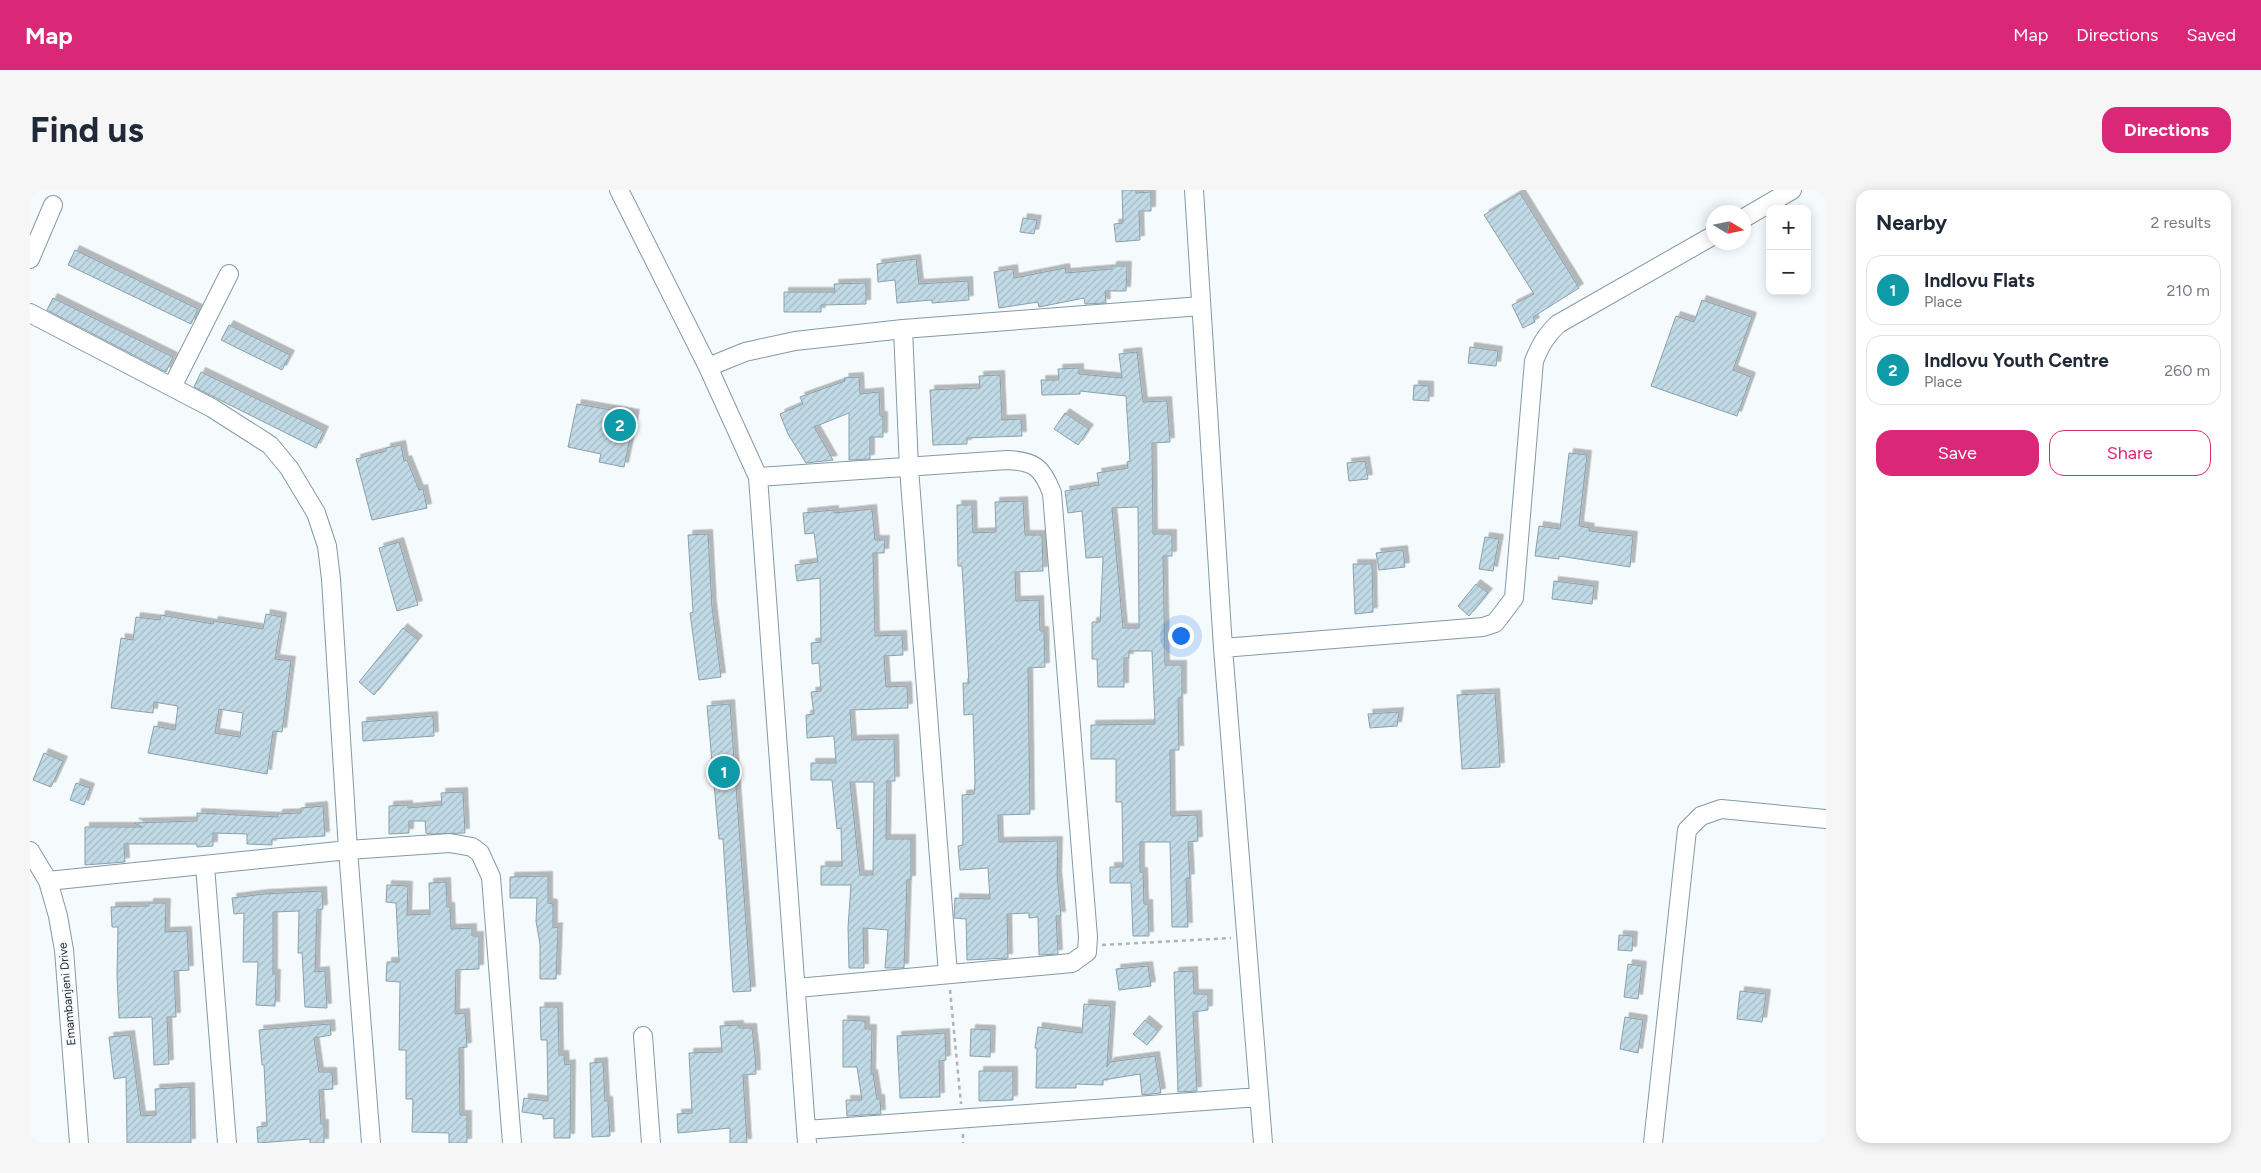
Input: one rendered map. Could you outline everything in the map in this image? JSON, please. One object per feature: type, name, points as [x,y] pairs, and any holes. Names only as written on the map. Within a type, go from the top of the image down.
[{"type":"street","points":[[619,190],[708,367],[758,477],[807,1136],[962,1118],[1259,1097]]},
{"type":"street","points":[[1194,190],[1223,648],[1248,938],[1263,1143]]},
{"type":"street","points":[[1751,214],[1792,190]]},
{"type":"street","points":[[30,259],[53,205]]},
{"type":"street","points":[[1223,648],[1483,627],[1494,623],[1514,598],[1534,361],[1540,345],[1548,333],[1558,324],[1706,240]]},
{"type":"street","points":[[172,387],[229,274]]},
{"type":"street","points":[[708,367],[745,352],[770,345],[903,329],[1202,306]]},
{"type":"street","points":[[30,313],[212,408],[270,445],[290,468],[316,513],[327,546],[331,579],[348,850],[370,1143]]},
{"type":"street","points":[[903,329],[909,468],[948,974]]},
{"type":"street","points":[[758,477],[1007,460],[1026,461],[1037,467],[1046,478],[1052,493],[1088,946],[1083,956],[1072,963],[797,988]]},
{"type":"street","points":[[1653,1143],[1687,830],[1701,816],[1721,809],[1826,819]]},
{"type":"street","points":[[48,881],[348,850],[450,843],[472,847],[486,862],[491,876],[512,1143]]},
{"type":"street","name":"Emambanjeni Drive","points":[[30,851],[48,881],[58,916],[64,950],[79,1143]]},
{"type":"street","points":[[205,866],[227,1143]]},
{"type":"street","points":[[643,1036],[651,1143]]},
{"type":"path","points":[[1088,946],[1248,938]]},
{"type":"path","points":[[948,974],[963,1143]]},
{"type":"building","points":[[1122,190],[1136,190],[1136,193],[1151,192],[1151,211],[1139,211],[1140,240],[1116,242],[1114,224],[1123,223]]},
{"type":"building","points":[[1520,193],[1579,288],[1533,317],[1535,322],[1523,328],[1512,305],[1534,294],[1484,215]]},
{"type":"building","points":[[1023,218],[1037,220],[1034,234],[1020,232]]},
{"type":"building","points":[[75,250],[198,309],[191,324],[68,265]]},
{"type":"building","points":[[916,259],[919,284],[968,281],[969,300],[932,303],[932,300],[897,303],[895,280],[878,282],[877,264]]},
{"type":"building","points":[[1112,266],[1127,266],[1126,291],[1105,291],[1106,303],[1085,304],[1084,298],[1039,307],[1038,302],[999,308],[994,272],[1013,269],[1014,278],[1065,268],[1066,273],[1112,269]]},
{"type":"building","points":[[866,283],[866,304],[821,305],[821,312],[784,312],[784,292],[835,292],[834,284]]},
{"type":"building","points":[[53,298],[173,357],[166,372],[47,310]]},
{"type":"building","points":[[1702,300],[1752,317],[1733,370],[1751,377],[1737,416],[1651,386],[1676,316],[1694,322]]},
{"type":"building","points":[[229,325],[290,355],[282,370],[221,340]]},
{"type":"building","points":[[1470,347],[1498,351],[1496,366],[1468,363]]},
{"type":"building","points":[[1137,352],[1143,402],[1167,401],[1170,442],[1152,443],[1153,534],[1172,534],[1172,556],[1163,556],[1165,665],[1182,665],[1182,698],[1178,698],[1179,750],[1170,750],[1171,816],[1197,815],[1198,841],[1188,842],[1190,878],[1186,879],[1188,927],[1172,927],[1170,842],[1140,842],[1140,872],[1143,872],[1144,904],[1148,904],[1149,936],[1133,936],[1131,883],[1110,883],[1110,867],[1123,867],[1122,802],[1116,802],[1116,759],[1091,759],[1091,725],[1155,724],[1152,651],[1129,651],[1129,658],[1124,658],[1124,687],[1098,687],[1097,659],[1092,659],[1092,622],[1100,622],[1103,557],[1086,558],[1082,511],[1068,513],[1065,491],[1099,485],[1097,473],[1128,468],[1127,462],[1130,461],[1126,396],[1080,391],[1080,394],[1042,395],[1041,380],[1059,380],[1058,369],[1079,368],[1079,374],[1122,378],[1119,354]],"holes":[[[1138,507],[1139,628],[1123,628],[1112,508]]]},
{"type":"building","points":[[201,372],[324,431],[316,448],[194,387]]},
{"type":"building","points":[[1000,375],[1002,420],[1021,419],[1022,436],[967,438],[967,444],[933,445],[930,390],[980,388],[979,376]]},
{"type":"building","points":[[859,377],[860,394],[879,392],[880,416],[883,416],[883,437],[870,437],[870,459],[849,460],[849,413],[814,427],[833,460],[806,463],[788,434],[780,414],[803,404],[800,397],[845,381],[844,378]]},
{"type":"building","points":[[1414,385],[1429,386],[1429,401],[1413,400]]},
{"type":"building","points":[[577,404],[635,414],[624,467],[599,462],[601,454],[568,447]]},
{"type":"building","points":[[1065,413],[1089,429],[1078,445],[1054,429]]},
{"type":"building","points":[[401,445],[404,461],[407,460],[419,490],[423,489],[427,508],[372,520],[356,459],[386,451],[386,448]]},
{"type":"building","points":[[1569,453],[1587,455],[1579,526],[1590,528],[1589,531],[1633,536],[1630,567],[1559,556],[1559,559],[1535,556],[1539,526],[1560,529]]},
{"type":"building","points":[[1365,461],[1368,479],[1349,481],[1347,463]]},
{"type":"building","points":[[1023,501],[1025,535],[1042,535],[1043,571],[1015,572],[1016,601],[1039,600],[1040,631],[1044,631],[1045,667],[1028,668],[1030,814],[998,815],[999,842],[1058,841],[1057,875],[1061,916],[1056,916],[1058,954],[1039,955],[1038,917],[1029,918],[1029,913],[1007,914],[1008,958],[967,960],[966,919],[954,918],[955,898],[990,899],[988,868],[960,870],[958,846],[963,845],[962,795],[974,794],[975,782],[973,714],[964,715],[963,683],[969,683],[962,566],[958,566],[957,505],[972,505],[973,533],[996,532],[995,502]]},
{"type":"building","points":[[872,509],[875,540],[885,540],[884,553],[873,553],[875,636],[902,635],[903,655],[884,656],[886,687],[907,686],[908,708],[850,710],[852,740],[894,739],[895,781],[887,781],[886,839],[911,839],[911,880],[907,880],[904,968],[885,968],[888,930],[863,928],[864,968],[849,968],[848,927],[851,885],[821,885],[821,866],[842,866],[841,828],[837,829],[832,780],[811,780],[811,763],[836,763],[834,737],[807,738],[806,715],[814,714],[811,692],[821,691],[819,663],[812,664],[811,643],[821,642],[820,578],[797,581],[795,565],[818,562],[814,533],[805,534],[803,513],[834,510],[834,513]],"holes":[[[850,782],[874,782],[873,875],[860,875]]]},
{"type":"building","points":[[708,534],[712,607],[721,677],[699,680],[690,613],[693,612],[688,535]]},
{"type":"building","points":[[1485,537],[1499,539],[1493,571],[1479,569]]},
{"type":"building","points":[[399,542],[418,605],[397,611],[379,548]]},
{"type":"building","points":[[1403,550],[1405,567],[1379,570],[1376,553]]},
{"type":"building","points":[[1353,564],[1372,564],[1373,612],[1355,614]]},
{"type":"building","points":[[1554,581],[1594,586],[1592,604],[1552,599]]},
{"type":"building","points":[[1476,584],[1488,593],[1469,616],[1458,606]]},
{"type":"building","points":[[266,614],[282,617],[275,659],[291,661],[282,732],[273,731],[267,774],[148,753],[154,726],[175,730],[178,706],[154,702],[153,713],[111,708],[121,638],[133,640],[136,617],[160,620],[161,615],[213,624],[214,621],[263,629]],"holes":[[[219,709],[243,713],[240,737],[215,733]]]},
{"type":"building","points":[[403,628],[418,640],[374,695],[359,682]]},
{"type":"building","points":[[1495,693],[1500,767],[1462,769],[1457,695]]},
{"type":"building","points":[[730,704],[751,991],[733,992],[723,839],[719,839],[707,706]]},
{"type":"building","points":[[1399,712],[1397,726],[1370,728],[1368,714]]},
{"type":"building","points":[[433,716],[434,736],[363,741],[362,722]]},
{"type":"building","points":[[44,753],[63,761],[51,787],[33,780]]},
{"type":"building","points":[[76,783],[90,788],[84,805],[70,800]]},
{"type":"building","points":[[463,792],[465,833],[430,834],[426,833],[425,821],[409,821],[409,833],[389,834],[389,806],[408,805],[408,808],[442,805],[441,793]]},
{"type":"building","points":[[323,806],[325,836],[272,839],[272,845],[247,844],[247,834],[213,833],[213,846],[197,847],[197,844],[124,844],[125,862],[85,865],[85,827],[142,827],[134,823],[197,821],[197,813],[278,817],[278,814],[301,813],[301,808]]},
{"type":"building","points":[[548,876],[548,903],[553,904],[553,928],[558,927],[556,979],[540,979],[540,944],[536,921],[537,898],[510,898],[510,877]]},
{"type":"building","points":[[446,882],[447,907],[450,907],[451,929],[472,928],[472,936],[479,936],[479,969],[456,970],[455,1014],[465,1013],[467,1047],[459,1048],[460,1115],[467,1115],[467,1143],[449,1143],[449,1133],[412,1132],[413,1099],[406,1099],[406,1050],[399,1050],[400,982],[386,981],[387,962],[399,962],[396,903],[386,902],[387,885],[408,886],[407,915],[430,914],[429,883]]},
{"type":"building","points":[[322,891],[323,909],[317,910],[315,972],[325,971],[327,1008],[305,1007],[302,953],[298,953],[299,911],[273,912],[273,974],[276,974],[275,1006],[256,1005],[258,962],[243,962],[244,913],[234,914],[232,898],[264,894]]},
{"type":"building","points":[[149,903],[166,903],[165,932],[187,931],[189,970],[174,971],[176,1017],[167,1017],[169,1064],[154,1065],[152,1017],[119,1018],[117,976],[118,927],[112,927],[111,907],[149,906]]},
{"type":"building","points":[[1619,935],[1633,936],[1632,951],[1618,950]]},
{"type":"building","points":[[1628,964],[1642,966],[1638,999],[1624,997]]},
{"type":"building","points":[[1148,966],[1151,986],[1119,990],[1116,969]]},
{"type":"building","points":[[1193,971],[1194,994],[1208,994],[1208,1010],[1193,1012],[1197,1091],[1178,1092],[1174,972]]},
{"type":"building","points":[[1740,991],[1766,994],[1762,1022],[1737,1019]]},
{"type":"building","points":[[1084,1004],[1111,1006],[1107,1067],[1110,1062],[1155,1056],[1161,1093],[1142,1095],[1140,1074],[1103,1080],[1103,1085],[1076,1084],[1076,1088],[1036,1088],[1037,1048],[1035,1048],[1038,1027],[1082,1033]]},
{"type":"building","points":[[540,1007],[558,1007],[559,1055],[564,1055],[565,1065],[571,1064],[570,1138],[554,1138],[554,1118],[543,1119],[543,1115],[522,1112],[524,1098],[548,1101],[547,1040],[541,1040]]},
{"type":"building","points":[[1625,1017],[1643,1020],[1638,1053],[1620,1049]]},
{"type":"building","points":[[843,1020],[865,1021],[865,1029],[872,1029],[871,1074],[873,1074],[877,1099],[880,1099],[881,1114],[847,1116],[846,1100],[862,1100],[857,1067],[843,1067]]},
{"type":"building","points":[[1145,1020],[1158,1031],[1147,1045],[1133,1034]]},
{"type":"building","points":[[330,1024],[331,1035],[314,1038],[319,1072],[332,1072],[333,1089],[319,1090],[321,1124],[324,1124],[324,1143],[310,1143],[310,1139],[258,1143],[257,1127],[267,1126],[264,1065],[262,1065],[259,1030]]},
{"type":"building","points":[[739,1025],[739,1028],[752,1028],[755,1056],[756,1074],[743,1075],[747,1143],[730,1143],[730,1128],[678,1133],[677,1114],[692,1113],[689,1053],[722,1052],[720,1026]]},
{"type":"building","points":[[971,1029],[991,1030],[990,1057],[970,1056]]},
{"type":"building","points":[[945,1033],[946,1060],[939,1061],[940,1097],[900,1098],[897,1036]]},
{"type":"building","points":[[130,1035],[141,1116],[156,1115],[155,1089],[190,1087],[191,1143],[127,1143],[126,1077],[114,1079],[109,1037]]},
{"type":"building","points":[[603,1062],[605,1101],[608,1101],[610,1136],[592,1137],[590,1063]]},
{"type":"building","points":[[979,1071],[1013,1071],[1013,1100],[979,1101]]},
{"type":"place","name":"Indlovu Youth Centre","points":[[620,425]]},
{"type":"place","name":"Indlovu Flats","points":[[724,772]]}]
